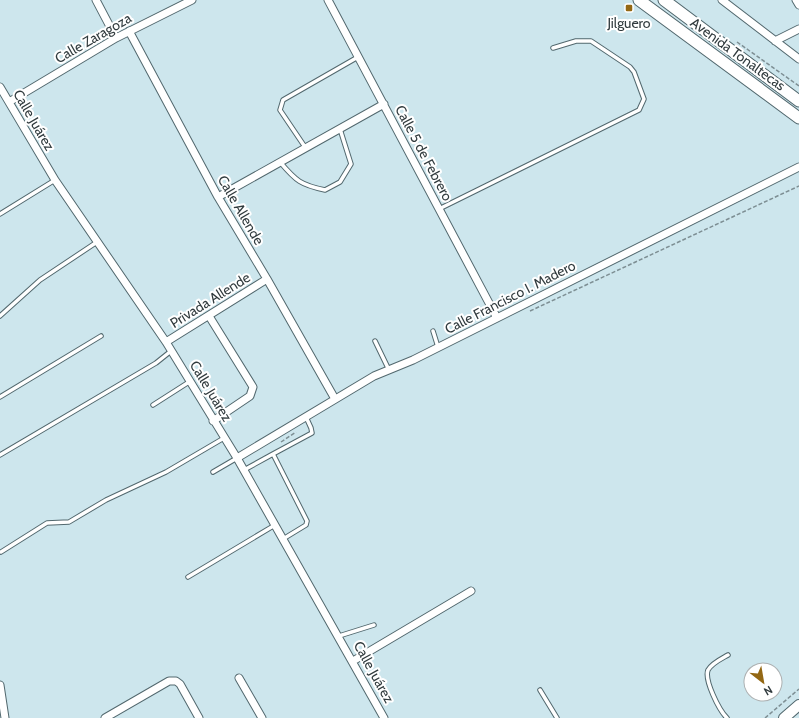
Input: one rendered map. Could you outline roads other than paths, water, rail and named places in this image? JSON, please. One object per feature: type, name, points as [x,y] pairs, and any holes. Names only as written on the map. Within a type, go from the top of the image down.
[{"type":"main road","name":"Avenida Tonaltecas","points":[[639,0],[799,118]]},
{"type":"main road","name":"Avenida Tonaltecas","points":[[664,0],[672,4],[799,100]]},
{"type":"street","points":[[96,0],[116,38]]},
{"type":"street","name":"Calle Zaragoza","points":[[9,102],[116,38],[192,0]]},
{"type":"street","name":"Calle 5 de Febrero","points":[[328,0],[497,318]]},
{"type":"street","points":[[722,0],[799,59]]},
{"type":"street","points":[[796,0],[799,6]]},
{"type":"street","points":[[776,41],[799,29]]},
{"type":"street","name":"Calle Allende","points":[[129,31],[218,197],[267,279],[335,399]]},
{"type":"street","name":"Calle Juárez","points":[[0,87],[55,180],[166,342],[189,382],[237,458],[384,718]]},
{"type":"street","points":[[218,197],[279,161],[384,104]]},
{"type":"street","name":"Calle Francisco I. Madero","points":[[237,458],[374,376],[438,348],[799,167]]},
{"type":"street","name":"Privada Allende","points":[[166,342],[267,279]]},
{"type":"street","points":[[209,316],[252,387],[250,396],[213,421]]},
{"type":"street","points":[[353,661],[471,591]]},
{"type":"street","points":[[239,678],[262,718]]},
{"type":"street","points":[[105,718],[170,681],[176,681],[180,684],[199,718]]},
{"type":"street","points":[[0,685],[5,718]]},
{"type":"street","points":[[784,718],[799,705]]},
{"type":"lane","points":[[439,208],[638,110],[644,99],[634,72],[630,67],[591,41],[584,39],[576,40],[553,48]]},
{"type":"lane","points":[[305,147],[280,110],[283,100],[358,57]]},
{"type":"lane","points":[[279,161],[295,180],[310,187],[325,190],[340,182],[351,164],[340,128]]},
{"type":"lane","points":[[0,214],[55,180]]},
{"type":"lane","points":[[0,316],[40,280],[97,242]]},
{"type":"lane","points":[[433,331],[438,348]]},
{"type":"lane","points":[[0,397],[101,336]]},
{"type":"lane","points":[[375,341],[389,370]]},
{"type":"lane","points":[[0,455],[156,363],[171,351]]},
{"type":"lane","points":[[152,405],[189,382]]},
{"type":"lane","points":[[244,470],[312,433],[306,417]]},
{"type":"lane","points":[[1,552],[47,523],[69,522],[106,500],[166,472],[224,438]]},
{"type":"lane","points":[[273,454],[307,521],[306,526],[283,539]]},
{"type":"lane","points":[[213,472],[237,458]]},
{"type":"lane","points":[[188,577],[275,525]]},
{"type":"lane","points":[[339,636],[374,625]]},
{"type":"lane","points":[[727,718],[719,708],[707,678],[708,671],[712,665],[728,655]]},
{"type":"lane","points":[[540,690],[557,718]]},
{"type":"place","name":"Jilguero","points":[[629,8]]}]
